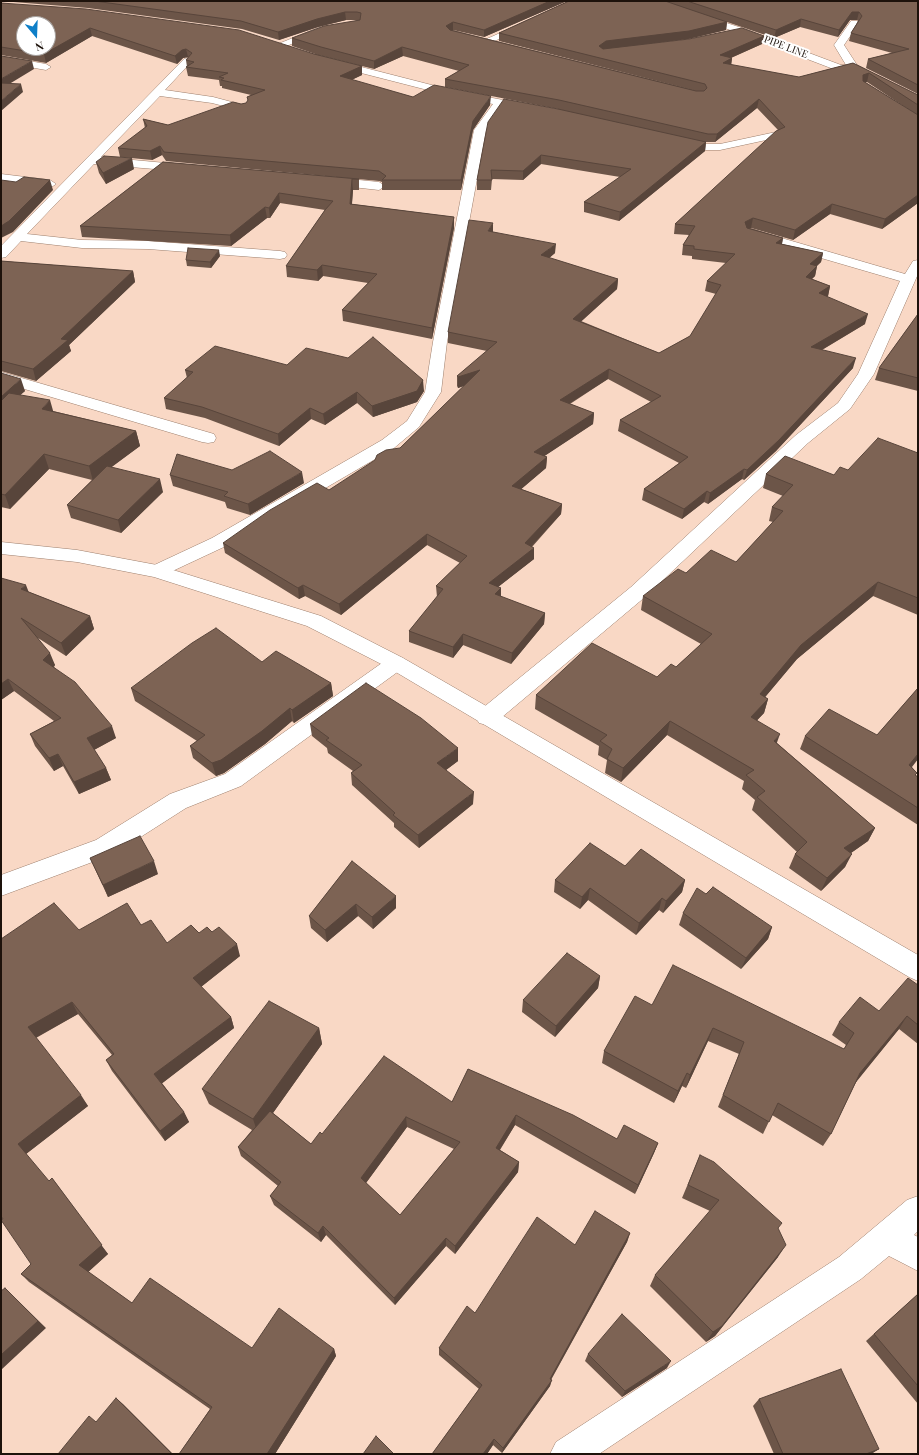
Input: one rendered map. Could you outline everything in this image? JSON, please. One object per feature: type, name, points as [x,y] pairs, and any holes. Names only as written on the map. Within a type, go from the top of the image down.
[{"type":"street","points":[[486,42],[578,1]]},
{"type":"street","name":"PIPE LINE","points":[[650,1],[742,31],[840,68],[853,67]]},
{"type":"street","points":[[854,23],[839,45],[853,67],[918,100]]},
{"type":"street","points":[[292,50],[275,44],[328,28]]},
{"type":"street","points":[[719,36],[742,31]]},
{"type":"street","points":[[473,39],[500,46]]},
{"type":"street","points":[[1,59],[46,66]]},
{"type":"street","points":[[1,254],[90,160],[188,61]]},
{"type":"street","points":[[324,61],[455,94],[544,111]]},
{"type":"street","points":[[840,68],[866,86]]},
{"type":"street","points":[[157,92],[213,100],[243,108]]},
{"type":"street","points":[[157,570],[219,542],[388,444],[413,424],[432,392],[480,130],[500,102]]},
{"type":"street","points":[[670,140],[706,147],[720,147],[776,136]]},
{"type":"street","points":[[90,160],[200,170]]},
{"type":"street","points":[[1,178],[67,186]]},
{"type":"street","points":[[317,180],[379,186]]},
{"type":"street","points":[[751,233],[908,279]]},
{"type":"street","points":[[18,237],[82,244],[148,245],[280,255]]},
{"type":"street","points":[[487,717],[638,592],[802,439],[844,406],[866,374],[908,279],[918,264]]},
{"type":"street","points":[[1,377],[208,438]]},
{"type":"street","points":[[1,548],[77,556],[157,570],[314,621],[396,663],[916,964]]},
{"type":"street","points":[[1,886],[105,847],[178,801],[233,780],[396,663]]},
{"type":"street","points":[[568,1454],[850,1268],[918,1211]]},
{"type":"street","points":[[887,1237],[918,1255]]},
{"type":"building","points":[[94,1],[550,1],[484,30],[453,22],[446,26],[450,30],[696,91],[704,91],[707,88],[705,84],[499,33],[569,1],[665,1],[727,22],[689,31],[606,41],[599,46],[603,49],[689,39],[742,28],[764,36],[720,55],[732,58],[723,63],[799,77],[853,63],[918,95],[918,105],[869,73],[863,75],[863,81],[918,115],[918,195],[885,219],[832,204],[795,230],[753,218],[745,222],[747,228],[783,238],[776,243],[823,253],[810,264],[817,266],[806,277],[830,286],[819,293],[868,314],[811,347],[856,358],[779,440],[747,470],[744,469],[710,493],[707,491],[684,509],[644,489],[688,457],[620,420],[661,396],[609,369],[560,400],[594,413],[534,452],[547,457],[512,486],[562,504],[525,543],[534,548],[489,583],[501,588],[495,594],[545,613],[512,653],[463,634],[453,647],[409,631],[443,589],[436,586],[467,556],[427,534],[339,604],[303,585],[298,588],[223,543],[270,510],[317,483],[329,490],[375,460],[377,455],[386,450],[400,448],[480,370],[458,377],[457,376],[497,342],[448,332],[469,220],[493,223],[488,231],[556,244],[541,255],[618,279],[573,319],[659,353],[690,336],[721,285],[707,281],[735,254],[694,249],[694,246],[683,245],[695,226],[675,224],[776,131],[785,127],[759,99],[717,134],[708,134],[559,100],[445,79],[469,65],[402,47],[374,61],[292,38],[324,26],[360,20],[361,13],[357,12],[345,12],[317,19],[278,32],[241,21]]},
{"type":"building","points":[[687,1],[918,1],[918,85],[868,59],[909,49],[851,33],[862,16],[859,12],[852,12],[839,30],[801,19],[776,30]]},
{"type":"building","points":[[1,3],[86,9],[239,30],[314,54],[362,66],[340,76],[413,97],[434,85],[491,96],[473,121],[461,180],[382,180],[386,176],[379,171],[164,152],[160,146],[150,151],[118,148],[147,126],[143,119],[168,125],[233,102],[241,104],[246,103],[248,100],[247,97],[265,90],[221,80],[224,78],[219,77],[228,73],[186,67],[194,62],[186,60],[192,53],[186,49],[182,50],[175,56],[90,28],[56,47],[56,16],[16,16],[16,49],[1,47]]},
{"type":"building","points":[[1,56],[32,61],[1,79]]},
{"type":"building","points":[[1,83],[21,84],[1,101]]},
{"type":"building","points":[[504,99],[558,109],[706,142],[620,212],[584,202],[631,169],[541,155],[523,171],[491,170],[492,180],[477,180],[488,122]]},
{"type":"building","points":[[104,156],[132,158],[103,173],[96,162]]},
{"type":"building","points":[[163,162],[359,179],[352,179],[350,204],[454,217],[432,328],[342,310],[377,274],[322,265],[317,270],[286,266],[325,210],[333,201],[279,193],[269,208],[265,207],[230,235],[80,226]]},
{"type":"building","points":[[24,177],[50,180],[9,221],[1,226],[1,180],[16,182]]},
{"type":"building","points":[[188,248],[219,250],[210,262],[186,260]]},
{"type":"building","points":[[1,261],[133,271],[61,339],[68,340],[33,369],[1,361]]},
{"type":"building","points":[[918,314],[918,378],[879,368]]},
{"type":"building","points":[[373,337],[423,380],[417,391],[372,406],[357,392],[323,414],[310,408],[278,434],[202,407],[164,398],[193,372],[185,370],[215,346],[287,365],[306,348],[348,358]]},
{"type":"building","points":[[1,373],[21,379],[1,397]]},
{"type":"building","points":[[9,393],[50,400],[42,409],[136,431],[89,466],[44,454],[5,495],[1,494],[1,401]]},
{"type":"building","points":[[878,438],[918,453],[918,598],[878,582],[801,645],[760,694],[768,699],[751,717],[780,734],[774,741],[875,828],[844,848],[852,854],[827,878],[795,854],[807,842],[757,797],[765,791],[746,775],[754,770],[670,721],[623,768],[607,759],[612,749],[600,741],[607,735],[536,695],[592,643],[657,677],[671,664],[676,667],[712,634],[643,596],[678,569],[686,573],[711,550],[736,562],[783,511],[772,507],[793,485],[766,474],[785,456],[834,475],[840,467],[848,470]]},
{"type":"building","points":[[270,451],[302,472],[248,504],[224,496],[228,492],[170,475],[177,454],[232,470]]},
{"type":"building","points":[[107,466],[160,479],[118,520],[67,505]]},
{"type":"building","points":[[1,578],[26,585],[21,589],[90,616],[61,643],[21,618],[50,653],[43,660],[75,682],[112,726],[87,738],[106,768],[74,782],[58,754],[49,758],[30,734],[61,718],[8,679],[1,684]]},
{"type":"building","points":[[216,628],[262,662],[276,651],[331,683],[292,710],[290,708],[262,731],[221,760],[212,763],[190,746],[205,735],[131,688],[192,643]]},
{"type":"building","points":[[366,683],[421,718],[458,748],[437,763],[474,792],[418,835],[393,815],[395,813],[351,773],[362,765],[326,740],[329,738],[310,724]]},
{"type":"building","points":[[918,688],[918,754],[909,765],[917,773],[915,775],[918,777],[918,808],[805,736],[829,709],[877,735]]},
{"type":"building","points":[[140,836],[154,861],[103,885],[90,858]]},
{"type":"building","points":[[590,843],[625,866],[641,849],[685,880],[666,901],[662,898],[639,923],[590,888],[582,897],[555,880]]},
{"type":"building","points":[[352,861],[396,896],[372,917],[356,904],[325,930],[309,916]]},
{"type":"building","points":[[713,887],[772,927],[746,958],[683,913],[697,888],[706,894]]},
{"type":"building","points":[[54,903],[79,930],[127,903],[141,925],[151,920],[167,943],[191,925],[199,933],[207,927],[212,932],[219,927],[237,944],[193,978],[231,1017],[154,1074],[184,1112],[160,1131],[106,1060],[114,1054],[72,1002],[28,1027],[81,1095],[18,1144],[49,1181],[52,1178],[102,1245],[79,1265],[132,1303],[150,1278],[252,1348],[279,1308],[334,1349],[267,1454],[179,1454],[212,1407],[21,1274],[31,1264],[1,1220],[3,1219],[1,1216],[1,939]]},
{"type":"building","points":[[567,953],[600,976],[556,1026],[523,1000]]},
{"type":"building","points":[[673,965],[844,1049],[854,1033],[839,1022],[860,997],[879,1011],[908,978],[918,985],[918,1025],[907,1016],[860,1073],[831,1134],[778,1103],[769,1122],[723,1095],[744,1042],[713,1028],[690,1075],[687,1073],[678,1091],[604,1051],[635,996],[652,1005]]},
{"type":"building","points":[[269,1001],[319,1028],[253,1119],[202,1089]]},
{"type":"building","points":[[384,1056],[452,1102],[468,1069],[573,1115],[617,1139],[624,1125],[658,1143],[638,1185],[516,1115],[496,1148],[519,1162],[455,1246],[446,1238],[394,1298],[323,1226],[318,1233],[270,1196],[281,1182],[238,1147],[270,1111],[311,1144],[320,1132],[322,1134]],"holes":[[[406,1117],[460,1142],[400,1215],[361,1178]]]},
{"type":"building","points":[[700,1155],[714,1162],[782,1223],[778,1228],[786,1245],[722,1326],[713,1332],[655,1275],[719,1200],[688,1185]]},
{"type":"building","points":[[595,1211],[630,1233],[550,1379],[552,1380],[503,1448],[494,1439],[483,1454],[432,1454],[482,1385],[439,1348],[467,1306],[475,1313],[537,1217],[575,1245]]},
{"type":"building","points":[[5,1288],[38,1321],[1,1355],[1,1291]]},
{"type":"building","points":[[918,1294],[918,1386],[874,1334]]},
{"type":"building","points":[[622,1314],[671,1361],[625,1391],[588,1354]]},
{"type":"building","points":[[841,1369],[879,1449],[866,1454],[783,1454],[759,1399]]},
{"type":"building","points":[[116,1398],[172,1454],[58,1454],[89,1416],[96,1422]]},
{"type":"building","points":[[376,1436],[394,1454],[363,1454]]}]
